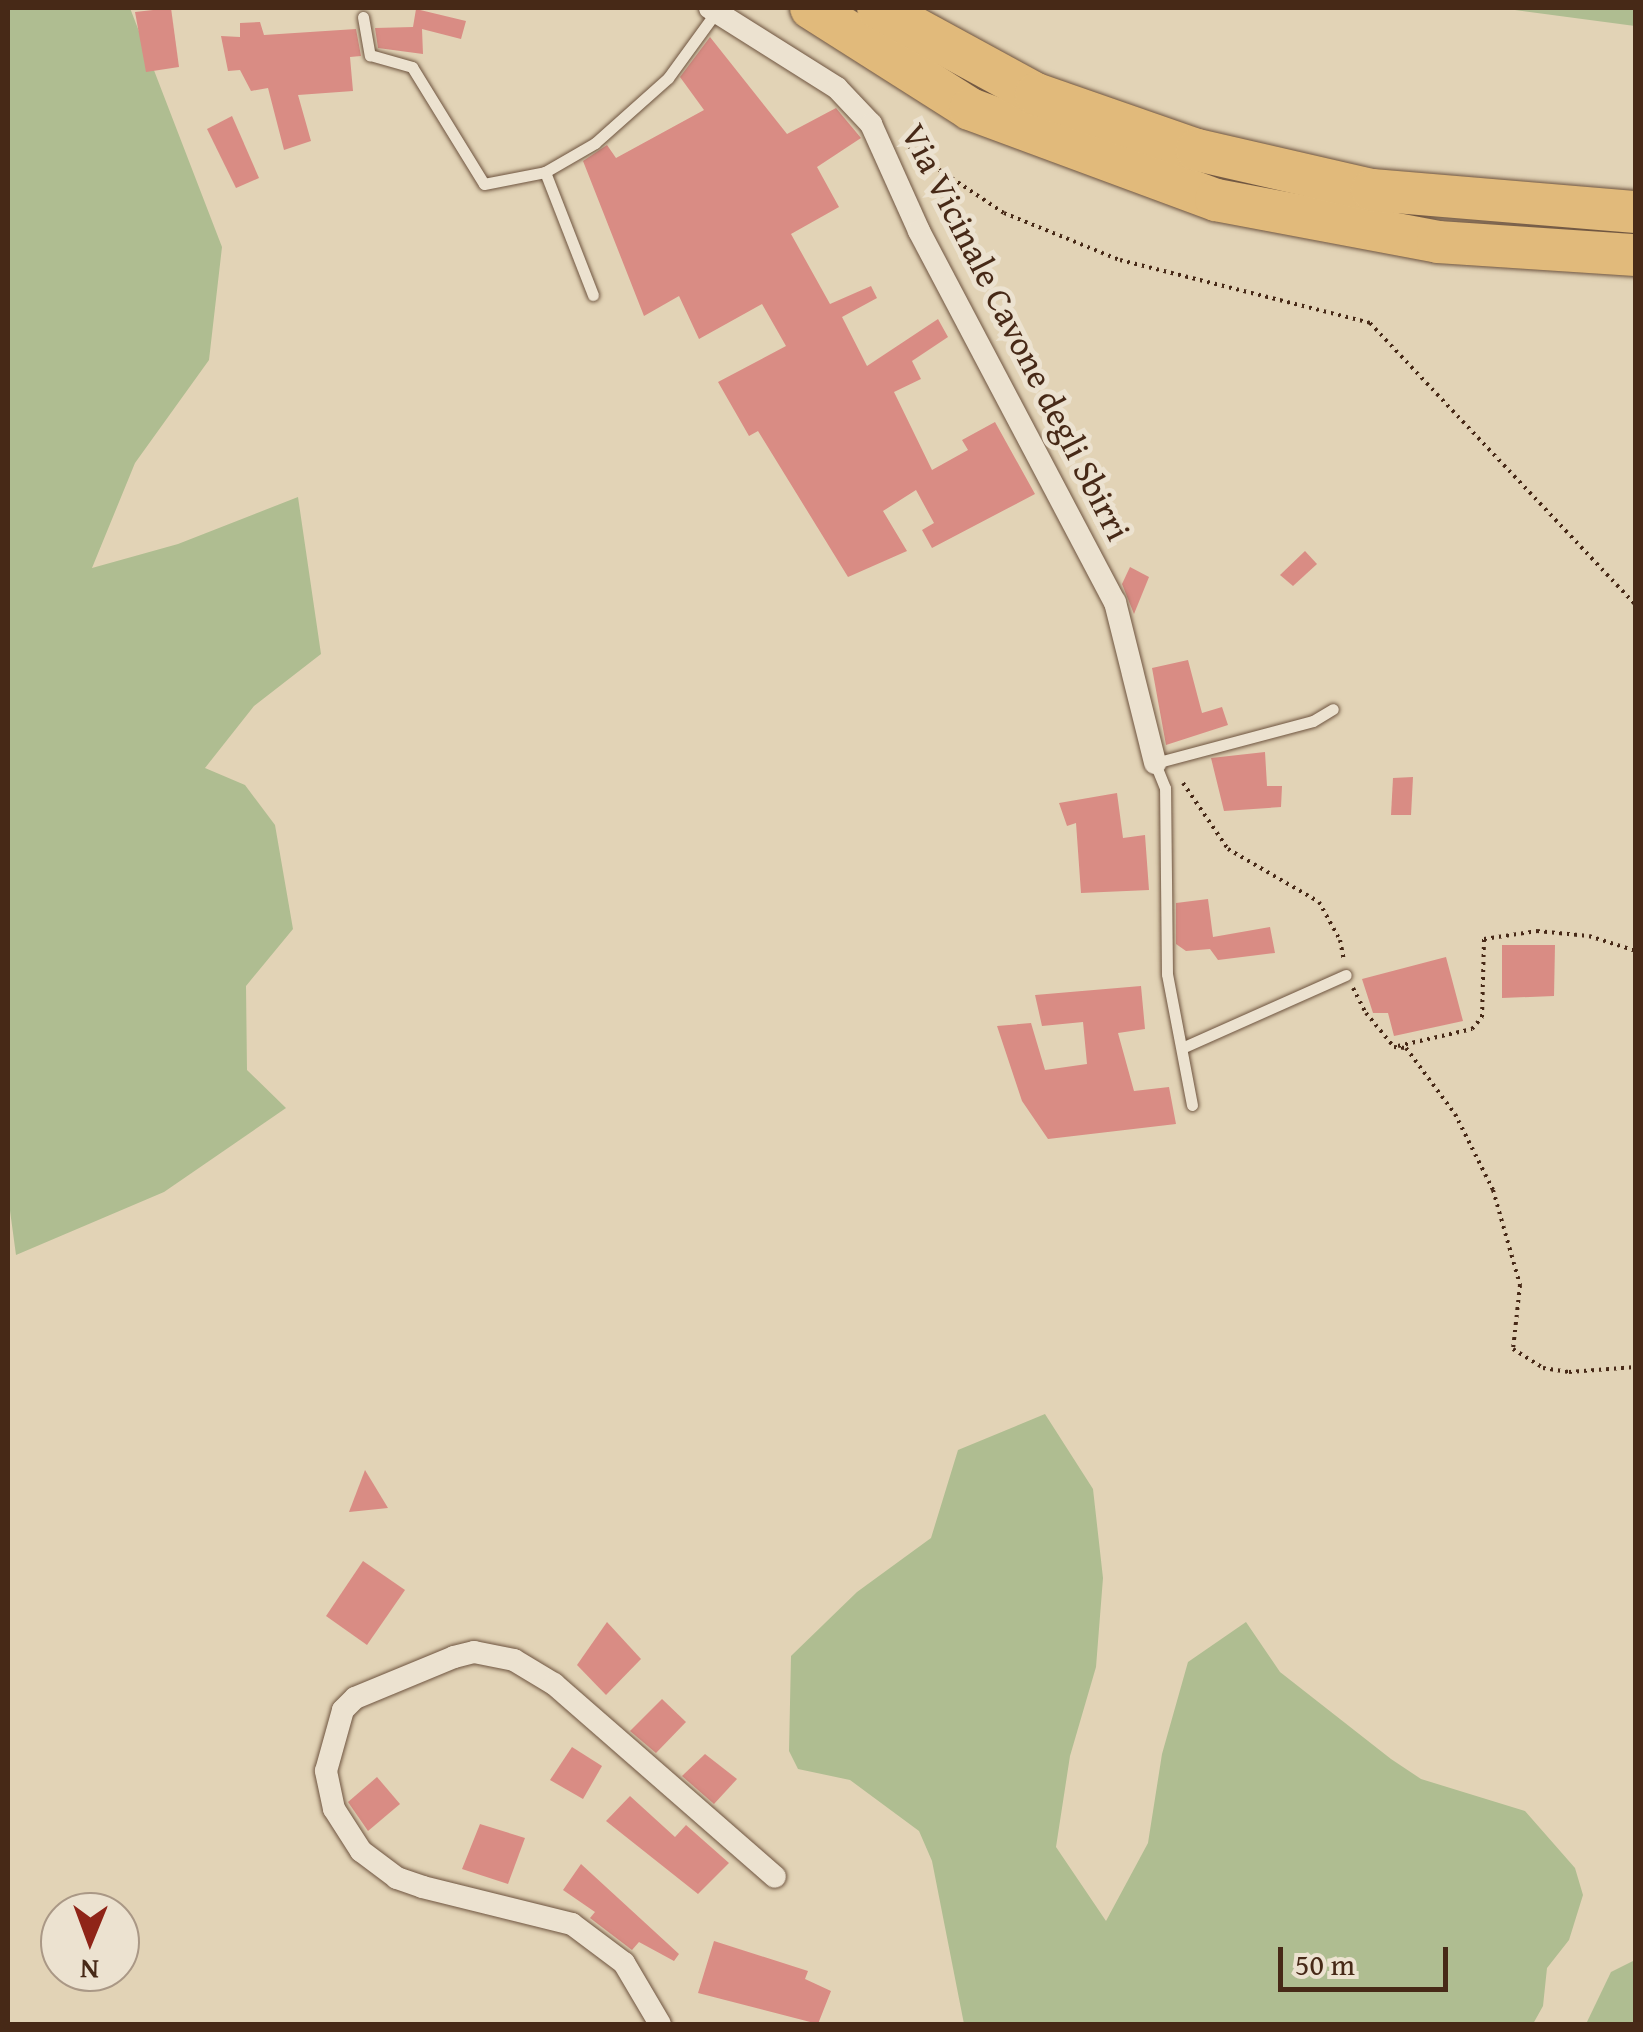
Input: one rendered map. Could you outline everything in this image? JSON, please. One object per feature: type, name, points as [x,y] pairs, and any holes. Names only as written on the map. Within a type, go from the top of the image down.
[{"type":"highway","points":[[812,8],[970,108],[1216,200],[1438,242],[1636,255]]},
{"type":"highway","points":[[878,8],[1036,94],[1197,150],[1372,190],[1636,212]]},
{"type":"street","name":"Via Vicinale Cavone degli Sbirri","points":[[713,10],[837,88],[871,124],[919,231],[1115,602],[1155,762]]},
{"type":"street","points":[[660,2024],[624,1963],[572,1924],[422,1888],[397,1878],[361,1851],[334,1809],[326,1771],[344,1710],[355,1698],[454,1657],[474,1652],[514,1660],[554,1684],[775,1876]]},
{"type":"lane","points":[[363,18],[370,55],[412,67],[484,184],[545,172],[594,143],[668,78],[713,10]]},
{"type":"lane","points":[[545,172],[592,295]]},
{"type":"lane","points":[[1590,211],[1636,202]]},
{"type":"lane","points":[[1192,1105],[1184,1047],[1167,974],[1165,788],[1155,762],[1312,721],[1333,708]]},
{"type":"lane","points":[[1184,1047],[1346,976]]},
{"type":"path","points":[[871,124],[1004,213],[1120,260],[1230,291],[1300,300],[1370,323],[1636,605]]},
{"type":"path","points":[[1155,762],[1184,784],[1228,848],[1319,902],[1340,940],[1346,976],[1394,1047]]},
{"type":"path","points":[[1394,1047],[1472,1029],[1482,1017],[1484,939],[1537,931],[1589,936],[1636,951]]},
{"type":"path","points":[[1394,1047],[1406,1048],[1455,1114],[1492,1190],[1520,1285],[1513,1349],[1533,1364],[1569,1372],[1636,1368]]},
{"type":"green space","points":[[8,8],[130,8],[222,247],[209,360],[135,463],[92,568],[178,544],[298,497],[321,654],[254,706],[205,768],[245,785],[275,825],[293,929],[246,986],[247,1070],[286,1108],[164,1192],[16,1255],[8,1196]]},
{"type":"green space","points":[[1500,8],[1635,8],[1635,26]]},
{"type":"green space","points":[[1045,1414],[1093,1489],[1103,1578],[1096,1667],[1070,1756],[1056,1847],[1106,1921],[1148,1843],[1162,1754],[1188,1662],[1246,1622],[1280,1672],[1391,1759],[1421,1779],[1525,1811],[1575,1868],[1583,1895],[1569,1940],[1547,1968],[1543,2006],[1533,2024],[964,2024],[932,1861],[919,1831],[850,1780],[798,1769],[789,1751],[791,1656],[857,1592],[931,1538],[958,1450]]},
{"type":"green space","points":[[1635,1960],[1635,2024],[1586,2024],[1611,1972]]},
{"type":"building","points":[[171,8],[179,67],[146,72],[135,12]]},
{"type":"building","points":[[416,9],[466,21],[461,39],[422,29],[423,54],[378,48],[375,28],[413,27]]},
{"type":"building","points":[[260,22],[264,35],[356,29],[361,56],[350,57],[353,91],[298,95],[311,141],[284,150],[268,88],[251,91],[240,70],[228,71],[221,36],[240,37],[240,23]]},
{"type":"building","points":[[710,37],[787,134],[836,108],[861,138],[817,167],[839,207],[791,234],[830,304],[871,286],[877,298],[842,317],[867,366],[938,319],[948,337],[912,361],[921,379],[894,392],[932,470],[968,450],[962,440],[995,422],[1035,494],[932,548],[922,530],[934,523],[916,490],[883,511],[907,551],[848,577],[758,431],[749,436],[718,382],[786,346],[762,304],[699,339],[679,296],[644,316],[583,161],[607,145],[616,158],[704,110],[680,77]]},
{"type":"building","points":[[232,116],[259,178],[236,188],[207,129]]},
{"type":"building","points":[[1305,551],[1317,564],[1293,586],[1280,575]]},
{"type":"building","points":[[1130,567],[1149,577],[1134,614],[1122,584]]},
{"type":"building","points":[[1188,660],[1202,713],[1222,707],[1228,725],[1166,745],[1152,668]]},
{"type":"building","points":[[1265,752],[1267,786],[1282,786],[1281,807],[1224,811],[1211,758]]},
{"type":"building","points":[[1413,777],[1411,815],[1391,815],[1393,778]]},
{"type":"building","points":[[1117,793],[1123,838],[1145,835],[1149,890],[1081,893],[1076,823],[1067,826],[1059,803]]},
{"type":"building","points":[[1208,899],[1213,937],[1270,927],[1275,953],[1218,960],[1210,949],[1186,951],[1176,944],[1176,903]]},
{"type":"building","points":[[1502,945],[1555,945],[1554,996],[1502,998]]},
{"type":"building","points":[[1446,957],[1463,1021],[1394,1036],[1388,1013],[1373,1013],[1362,979]]},
{"type":"building","points":[[1141,986],[1145,1029],[1118,1033],[1134,1091],[1169,1087],[1176,1124],[1048,1139],[1022,1101],[997,1026],[1031,1023],[1045,1070],[1087,1064],[1083,1022],[1042,1026],[1035,995]]},
{"type":"building","points":[[365,1470],[388,1508],[349,1512]]},
{"type":"building","points":[[363,1561],[405,1590],[367,1645],[326,1616]]},
{"type":"building","points":[[607,1622],[641,1659],[606,1695],[577,1665]]},
{"type":"building","points":[[662,1699],[686,1722],[656,1753],[630,1731]]},
{"type":"building","points":[[572,1747],[602,1766],[583,1799],[550,1780]]},
{"type":"building","points":[[705,1754],[737,1779],[714,1804],[682,1776]]},
{"type":"building","points":[[377,1777],[400,1804],[368,1831],[348,1802]]},
{"type":"building","points":[[630,1796],[675,1837],[686,1825],[729,1863],[698,1894],[606,1821]]},
{"type":"building","points":[[480,1824],[525,1838],[508,1884],[462,1869]]},
{"type":"building","points":[[581,1864],[679,1954],[674,1961],[639,1942],[632,1950],[590,1918],[595,1912],[563,1890]]},
{"type":"building","points":[[714,1941],[808,1971],[805,1979],[831,1991],[818,2024],[698,1993]]}]
